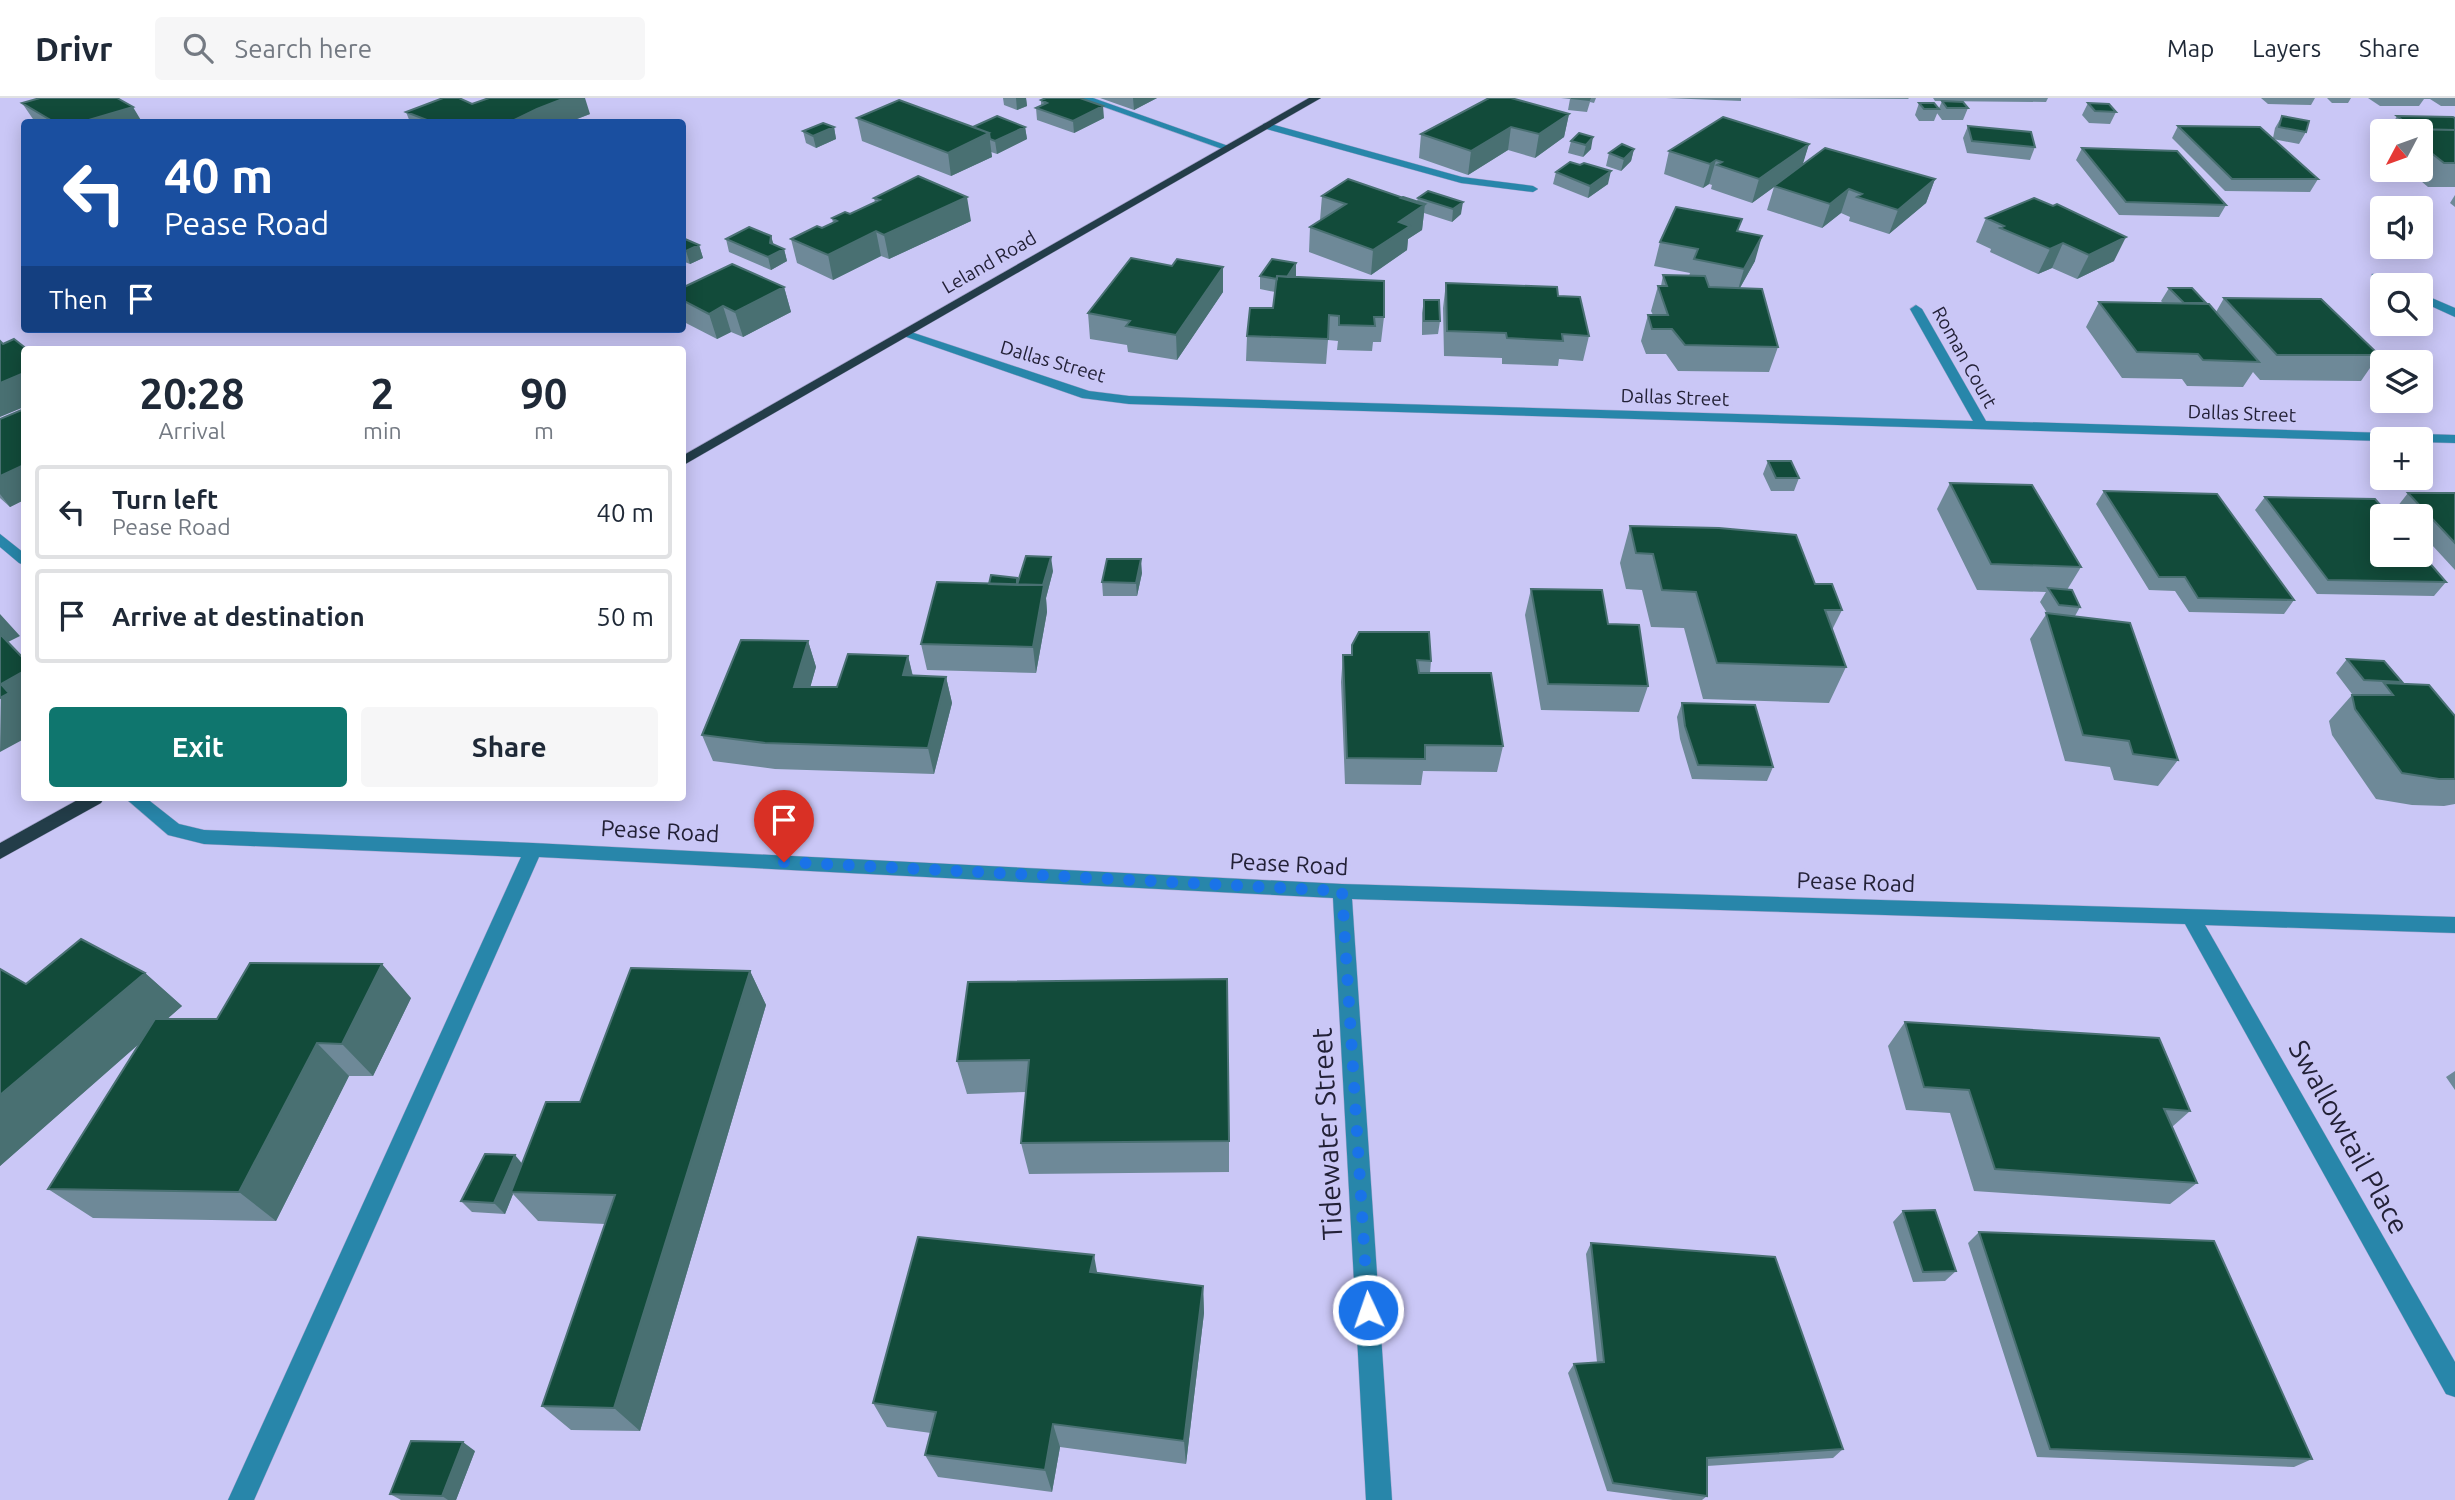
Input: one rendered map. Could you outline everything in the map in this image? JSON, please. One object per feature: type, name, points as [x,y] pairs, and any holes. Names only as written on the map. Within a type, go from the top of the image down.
[{"type":"main road","name":"Leland Road","points":[[686,459],[1316,98]]},
{"type":"main road","points":[[0,852],[90,801]]},
{"type":"street","points":[[1084,98],[1229,148]]},
{"type":"street","points":[[1267,126],[1461,180],[1533,189]]},
{"type":"street","points":[[2433,302],[2455,313]]},
{"type":"street","name":"Roman Court","points":[[1916,309],[1981,424]]},
{"type":"street","name":"Dallas Street","points":[[904,334],[1087,395],[1129,400],[2455,439]]},
{"type":"street","points":[[0,539],[21,557]]},
{"type":"street","name":"Pease Road","points":[[138,801],[174,830],[204,837],[533,850],[1342,891],[2455,925]]},
{"type":"street","points":[[241,1500],[533,850]]},
{"type":"street","name":"Tidewater Street","points":[[1342,891],[1379,1500]]},
{"type":"street","name":"Swallowtail Place","points":[[2191,917],[2455,1385]]},
{"type":"building","points":[[40,98],[117,98],[133,107],[92,119],[49,119],[22,103]]},
{"type":"building","points":[[443,98],[459,98],[472,104],[489,98],[565,98],[516,119],[424,119],[406,112]]},
{"type":"building","points":[[1080,98],[1103,106],[1073,121],[1036,108],[1047,103],[1041,100]]},
{"type":"building","points":[[1489,98],[1511,98],[1569,114],[1539,134],[1511,127],[1471,151],[1421,134]]},
{"type":"building","points":[[899,100],[989,133],[948,153],[857,118]]},
{"type":"building","points":[[1942,101],[1963,102],[1968,108],[1947,108]]},
{"type":"building","points":[[1919,103],[1934,103],[1939,109],[1924,109]]},
{"type":"building","points":[[2088,103],[2109,104],[2116,112],[2095,111]]},
{"type":"building","points":[[997,116],[1025,127],[995,141],[990,139],[989,133],[973,127]]},
{"type":"building","points":[[2282,116],[2309,121],[2306,132],[2279,127]]},
{"type":"building","points":[[2397,116],[2453,117],[2455,130],[2433,129],[2433,119],[2401,119]]},
{"type":"building","points":[[1723,117],[1809,144],[1759,179],[1717,165],[1722,162],[1716,160],[1710,164],[1669,151]]},
{"type":"building","points":[[823,123],[834,127],[813,136],[803,131]]},
{"type":"building","points":[[1968,126],[2031,132],[2035,147],[1972,141]]},
{"type":"building","points":[[2178,126],[2260,127],[2318,179],[2232,179]]},
{"type":"building","points":[[2433,130],[2455,130],[2455,163],[2444,163],[2433,154]]},
{"type":"building","points":[[1579,133],[1593,137],[1586,145],[1571,141]]},
{"type":"building","points":[[1622,144],[1634,149],[1624,159],[1609,153]]},
{"type":"building","points":[[1825,148],[1935,179],[1898,210],[1857,197],[1862,194],[1849,189],[1830,204],[1774,186]]},
{"type":"building","points":[[2082,148],[2177,151],[2226,205],[2126,202]]},
{"type":"building","points":[[1570,162],[1611,171],[1590,186],[1556,172]]},
{"type":"building","points":[[918,176],[967,197],[884,235],[876,231],[828,255],[791,239],[817,226],[822,228],[837,221],[832,218],[845,212],[850,214],[880,200],[874,198]]},
{"type":"building","points":[[1348,179],[1424,205],[1399,222],[1410,226],[1373,250],[1310,227],[1346,204],[1322,196]]},
{"type":"building","points":[[1428,191],[1463,202],[1453,209],[1418,198]]},
{"type":"building","points":[[1403,197],[1425,204],[1401,198]]},
{"type":"building","points":[[2034,198],[2053,206],[2057,204],[2126,237],[2089,255],[2063,243],[2050,249],[2000,228],[2004,226],[1986,218]]},
{"type":"building","points":[[1676,207],[1742,219],[1737,231],[1762,236],[1744,269],[1694,259],[1698,249],[1660,242]]},
{"type":"building","points":[[749,227],[771,236],[770,243],[784,249],[768,257],[726,239]]},
{"type":"building","points":[[686,239],[699,245],[686,251]]},
{"type":"building","points":[[1131,258],[1172,266],[1177,259],[1223,267],[1176,335],[1126,326],[1130,321],[1088,313]]},
{"type":"building","points":[[1272,259],[1296,263],[1287,277],[1277,276],[1277,279],[1260,276]]},
{"type":"building","points":[[732,264],[784,287],[735,312],[723,306],[709,314],[686,302],[686,286]]},
{"type":"building","points":[[1663,275],[1705,276],[1709,287],[1762,289],[1778,347],[1685,345],[1672,329],[1652,329],[1648,315],[1668,315],[1658,286],[1667,286]]},
{"type":"building","points":[[1277,276],[1384,281],[1384,317],[1374,317],[1375,326],[1339,325],[1339,316],[1329,315],[1328,339],[1247,336],[1250,308],[1273,308]]},
{"type":"building","points":[[1446,283],[1557,287],[1558,296],[1580,297],[1589,336],[1562,334],[1563,341],[1507,338],[1506,333],[1447,331]]},
{"type":"building","points":[[2169,288],[2192,288],[2206,303],[2184,303]]},
{"type":"building","points":[[2224,298],[2321,299],[2374,350],[2370,350],[2370,355],[2277,355]]},
{"type":"building","points":[[1424,300],[1439,300],[1440,321],[1424,321]]},
{"type":"building","points":[[2099,302],[2209,304],[2259,362],[2203,360],[2198,354],[2137,352]]},
{"type":"building","points":[[14,339],[23,346],[21,374],[0,383],[0,341],[3,344]]},
{"type":"building","points":[[21,410],[21,466],[0,476],[0,419]]},
{"type":"building","points":[[1768,461],[1791,461],[1799,478],[1776,478]]},
{"type":"building","points":[[1950,483],[2032,485],[2081,567],[1991,564]]},
{"type":"building","points":[[2104,491],[2217,494],[2294,600],[2198,598],[2185,577],[2159,577]]},
{"type":"building","points":[[2408,493],[2455,493],[2455,543],[2433,520],[2433,504],[2418,504]]},
{"type":"building","points":[[2265,497],[2375,499],[2379,504],[2370,504],[2370,567],[2433,567],[2446,582],[2328,580]]},
{"type":"building","points":[[1630,526],[1719,528],[1796,535],[1815,584],[1832,584],[1842,610],[1825,610],[1846,667],[1717,663],[1696,592],[1662,590],[1653,554],[1636,553]]},
{"type":"building","points":[[1026,556],[1051,557],[1043,585],[1017,585]]},
{"type":"building","points":[[1107,559],[1141,559],[1136,583],[1102,582]]},
{"type":"building","points":[[991,575],[1017,578],[1017,585],[989,584]]},
{"type":"building","points":[[937,582],[1044,585],[1033,647],[921,644]]},
{"type":"building","points":[[2048,588],[2072,590],[2080,607],[2059,605]]},
{"type":"building","points":[[1531,589],[1602,590],[1608,624],[1639,625],[1648,686],[1548,684]]},
{"type":"building","points":[[2046,613],[2130,623],[2178,760],[2133,754],[2129,741],[2083,735]]},
{"type":"building","points":[[1359,632],[1429,632],[1431,661],[1417,660],[1419,673],[1491,673],[1503,746],[1425,745],[1425,759],[1347,758],[1343,655],[1352,655],[1352,645]]},
{"type":"building","points":[[0,634],[21,656],[21,673],[1,684],[9,693],[0,698]]},
{"type":"building","points":[[741,640],[808,641],[794,687],[837,687],[848,654],[908,656],[903,675],[946,677],[928,748],[765,743],[702,735]]},
{"type":"building","points":[[2347,659],[2384,661],[2402,682],[2364,680]]},
{"type":"building","points":[[2384,683],[2429,685],[2455,716],[2455,779],[2402,773],[2355,709],[2352,695],[2393,695]]},
{"type":"building","points":[[1682,703],[1755,705],[1773,767],[1698,765],[1685,726]]},
{"type":"building","points":[[81,939],[145,973],[0,1095],[0,969],[26,984]]},
{"type":"building","points":[[250,963],[382,964],[342,1044],[317,1043],[239,1192],[48,1189],[155,1019],[217,1019]]},
{"type":"building","points":[[631,968],[750,971],[614,1408],[542,1406],[615,1195],[511,1192],[546,1102],[580,1102]]},
{"type":"building","points":[[1227,979],[1229,1141],[1021,1143],[1029,1060],[957,1061],[968,982]]},
{"type":"building","points":[[1905,1022],[2159,1038],[2190,1111],[2164,1109],[2197,1183],[1995,1169],[1969,1090],[1924,1087]]},
{"type":"building","points":[[485,1154],[515,1155],[494,1203],[461,1201]]},
{"type":"building","points":[[1935,1210],[1956,1271],[1923,1272],[1903,1211]]},
{"type":"building","points":[[1979,1232],[2214,1241],[2312,1459],[2050,1449]]},
{"type":"building","points":[[918,1237],[1094,1255],[1090,1272],[1203,1286],[1184,1441],[1053,1424],[1045,1470],[925,1455],[936,1412],[873,1403]]},
{"type":"building","points":[[1591,1243],[1775,1257],[1843,1449],[1707,1458],[1707,1496],[1613,1483],[1574,1364],[1604,1362]]},
{"type":"building","points":[[411,1441],[463,1442],[442,1496],[390,1494]]},
{"type":"route","points":[[784,862],[1342,891],[1368,1310]]}]
